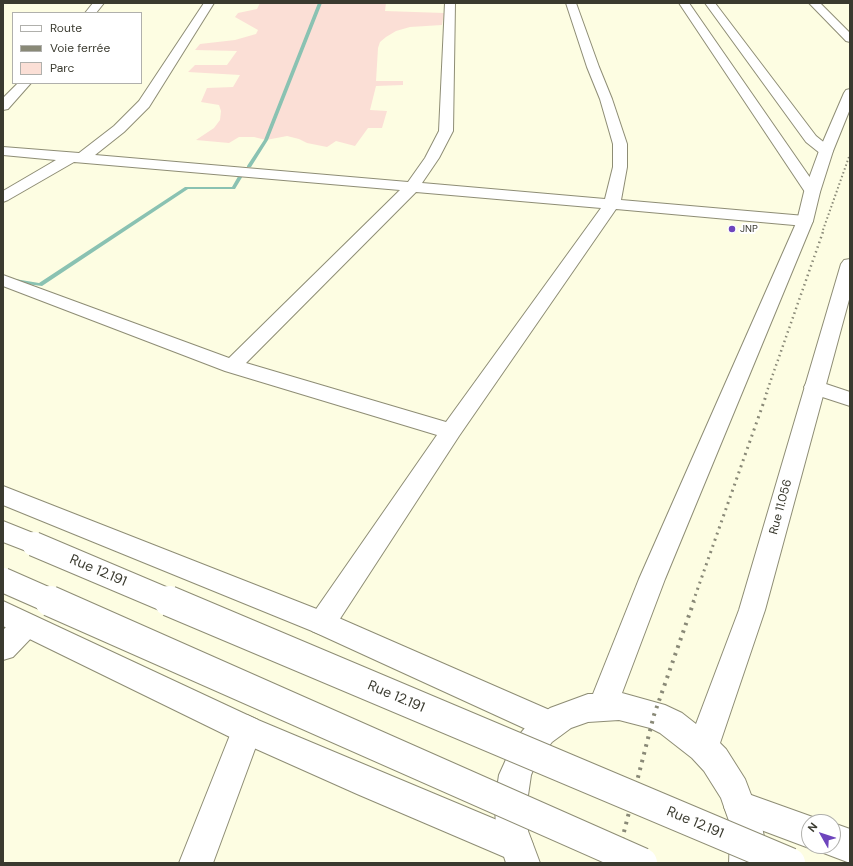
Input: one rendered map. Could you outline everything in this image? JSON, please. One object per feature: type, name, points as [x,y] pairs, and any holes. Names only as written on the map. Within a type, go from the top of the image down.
[{"type":"street","points":[[91,12],[99,3]]},
{"type":"street","points":[[3,197],[77,158],[119,129],[144,104],[209,3]]},
{"type":"street","points":[[232,366],[412,187],[432,158],[446,131],[450,3]]},
{"type":"street","points":[[322,623],[451,431],[612,204],[620,167],[620,144],[606,99],[593,67],[571,3]]},
{"type":"street","points":[[684,3],[812,192]]},
{"type":"street","points":[[710,3],[811,139],[826,151]]},
{"type":"street","points":[[814,3],[850,39]]},
{"type":"street","points":[[3,106],[24,84]]},
{"type":"street","points":[[602,706],[652,579],[805,221],[812,192],[826,151],[850,93]]},
{"type":"street","points":[[3,151],[805,221]]},
{"type":"street","name":"Rue 11.056","points":[[703,747],[752,610],[850,264]]},
{"type":"street","points":[[3,280],[232,366],[451,431]]},
{"type":"street","points":[[814,387],[850,398]]},
{"type":"street","points":[[3,495],[322,623],[550,725]]},
{"type":"street","name":"Rue 12.191","points":[[3,531],[790,863]]},
{"type":"street","points":[[3,580],[642,863]]},
{"type":"street","points":[[3,648],[15,619],[247,730],[351,776],[519,854]]},
{"type":"street","points":[[519,854],[511,816],[511,802],[515,775],[525,752],[541,732],[550,725],[574,712],[602,706],[619,706],[654,715],[671,723],[703,747],[725,775],[740,807],[747,837],[746,863]]},
{"type":"street","points":[[196,863],[247,730]]},
{"type":"street","points":[[740,807],[801,829]]},
{"type":"green space","points":[[260,3],[386,3],[385,11],[444,13],[442,25],[410,27],[396,31],[380,42],[378,48],[376,81],[403,81],[403,85],[376,86],[370,110],[387,111],[382,128],[368,128],[355,146],[336,141],[327,147],[307,143],[287,136],[266,140],[254,137],[239,137],[229,143],[196,140],[214,128],[220,120],[221,111],[219,105],[201,102],[207,88],[233,87],[240,75],[188,72],[195,65],[227,65],[237,51],[195,50],[200,44],[235,40],[256,34],[258,30],[235,17],[238,13],[257,9]]},
{"type":"waterway","points":[[249,166],[266,140],[320,3]]},
{"type":"waterway","points":[[3,279],[40,285],[187,188],[233,188],[242,174]]},
{"type":"railway","points":[[823,230],[850,154]]},
{"type":"railway","points":[[766,394],[824,229]]},
{"type":"railway","points":[[693,602],[767,393]]},
{"type":"railway","points":[[616,863],[654,715],[694,601]]},
{"type":"place","name":"JNP","points":[[732,229]]}]
